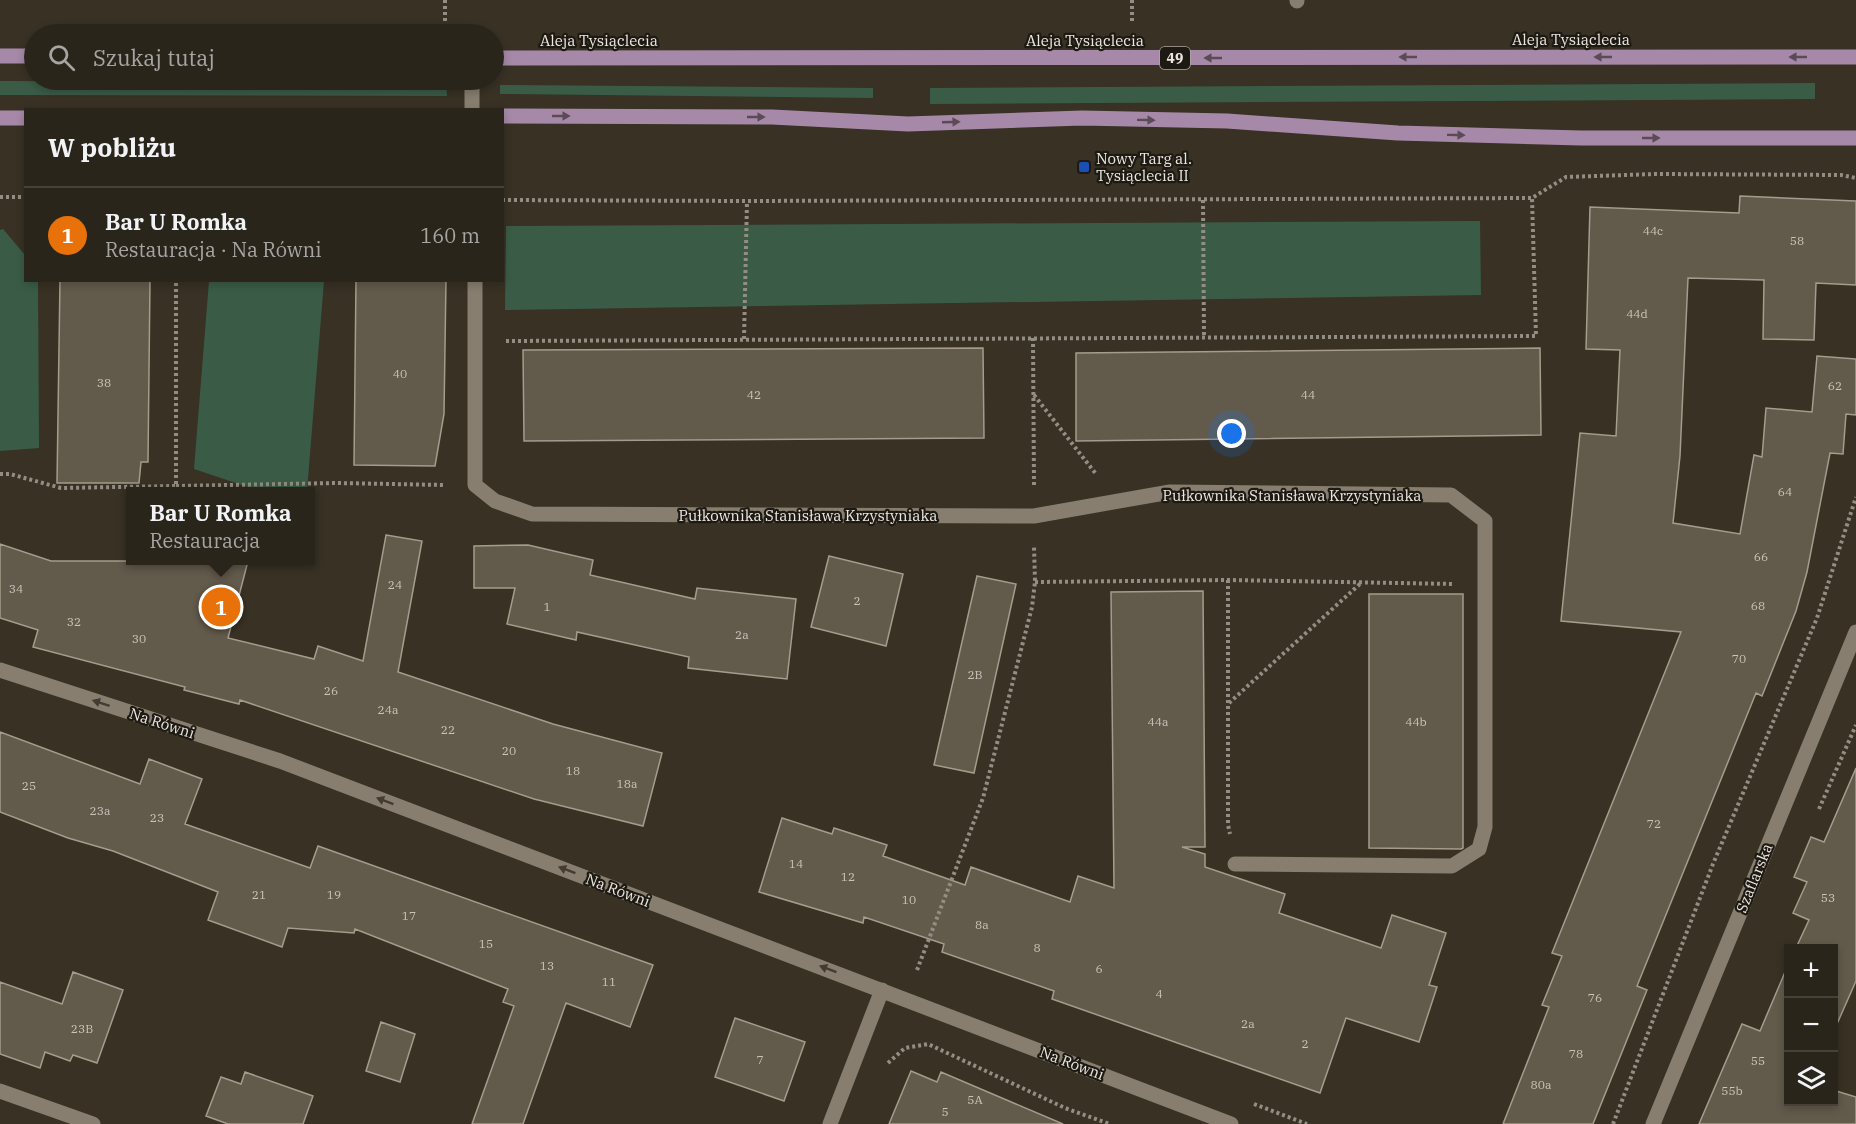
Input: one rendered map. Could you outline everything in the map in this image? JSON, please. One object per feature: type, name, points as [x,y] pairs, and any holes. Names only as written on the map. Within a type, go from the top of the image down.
[{"type":"main road","points":[[0,56],[24,56]]},
{"type":"main road","name":"Aleja Tysiąclecia","points":[[504,58],[1856,57]]},
{"type":"main road","points":[[504,116],[772,117],[908,124],[1093,119],[1227,121],[1398,133],[1581,138],[1856,138]]},
{"type":"main road","points":[[0,118],[24,118]]},
{"type":"street","points":[[472,90],[472,108]]},
{"type":"street","points":[[475,282],[475,485]]},
{"type":"street","name":"Pułkownika Stanisława Krzystyniaka","points":[[475,485],[495,501],[532,514],[1034,516],[1170,492],[1451,495],[1485,521],[1485,827],[1479,849],[1452,866],[1235,864]]},
{"type":"street","name":"Szaflarska","points":[[1653,1124],[1856,632]]},
{"type":"street","name":"Na Równi","points":[[0,670],[280,761],[1231,1124]]},
{"type":"street","points":[[830,1124],[882,990]]},
{"type":"street","points":[[0,1091],[93,1124]]},
{"type":"path","points":[[445,0],[446,24]]},
{"type":"path","points":[[1132,0],[1132,24]]},
{"type":"path","points":[[504,200],[1532,198],[1566,177],[1679,174],[1841,175],[1856,178]]},
{"type":"path","points":[[0,197],[24,197]]},
{"type":"path","points":[[476,341],[1536,336],[1532,198]]},
{"type":"path","points":[[1203,200],[1204,337]]},
{"type":"path","points":[[744,339],[747,201]]},
{"type":"path","points":[[176,282],[176,486]]},
{"type":"path","points":[[916,974],[983,798],[1032,608],[1035,582],[1033,338]]},
{"type":"path","points":[[1033,394],[1118,501]]},
{"type":"path","points":[[0,474],[10,474],[61,489],[126,487]]},
{"type":"path","points":[[138,487],[337,483],[475,485]]},
{"type":"path","points":[[1613,1124],[1713,864],[1817,618],[1856,497]]},
{"type":"path","points":[[1035,582],[1228,580],[1485,585]]},
{"type":"path","points":[[1228,580],[1228,825],[1235,864]]},
{"type":"path","points":[[1228,704],[1362,582]]},
{"type":"path","points":[[883,1068],[905,1048],[928,1044],[1065,1108],[1110,1124]]},
{"type":"green space","points":[[0,81],[24,81],[24,90],[447,90],[447,96],[0,95]]},
{"type":"green space","points":[[1815,83],[1815,99],[930,104],[930,88]]},
{"type":"green space","points":[[504,85],[873,88],[873,98],[500,94],[500,90],[504,90]]},
{"type":"green space","points":[[1480,221],[1481,295],[505,310],[506,226]]},
{"type":"green space","points":[[3,229],[24,254],[24,282],[38,282],[39,448],[0,451],[0,230]]},
{"type":"green space","points":[[209,282],[324,282],[307,487],[248,487],[194,469]]},
{"type":"building","points":[[1740,196],[1856,201],[1856,285],[1816,283],[1814,340],[1763,339],[1764,280],[1688,278],[1680,456],[1673,523],[1740,534],[1754,455],[1762,457],[1766,408],[1812,412],[1817,356],[1856,359],[1856,415],[1846,414],[1843,454],[1830,453],[1807,572],[1796,611],[1762,696],[1756,693],[1637,986],[1647,990],[1593,1124],[1503,1124],[1549,1007],[1542,1005],[1562,956],[1552,953],[1681,632],[1561,621],[1580,433],[1616,436],[1620,350],[1586,349],[1590,207],[1739,213]]},
{"type":"building","points":[[60,282],[150,282],[148,462],[141,462],[139,483],[57,483]]},
{"type":"building","points":[[356,282],[446,282],[444,414],[435,466],[354,465]]},
{"type":"building","points":[[983,348],[984,438],[524,441],[523,350]]},
{"type":"building","points":[[1540,348],[1541,435],[1076,441],[1076,353]]},
{"type":"building","points":[[386,535],[422,541],[398,672],[553,724],[662,753],[643,826],[534,799],[240,700],[239,704],[184,690],[185,687],[33,647],[38,630],[0,618],[0,544],[51,561],[126,561],[126,565],[247,565],[228,638],[314,659],[318,646],[363,661]]},
{"type":"building","points":[[528,545],[593,560],[590,575],[695,599],[697,588],[796,599],[787,679],[688,668],[689,657],[577,632],[576,640],[507,624],[515,588],[474,588],[474,546]]},
{"type":"building","points":[[829,556],[903,574],[886,646],[811,627]]},
{"type":"building","points":[[977,576],[1016,584],[974,773],[934,765]]},
{"type":"building","points":[[1203,591],[1205,847],[1182,847],[1205,854],[1205,867],[1285,894],[1279,913],[1381,948],[1392,915],[1446,933],[1429,985],[1437,987],[1419,1042],[1346,1018],[1320,1093],[1052,999],[1054,991],[942,952],[944,944],[864,917],[863,923],[759,892],[782,818],[832,834],[834,828],[887,845],[883,856],[965,885],[971,867],[1070,902],[1078,876],[1114,888],[1111,592]]},
{"type":"building","points":[[1369,594],[1463,594],[1463,848],[1461,849],[1369,848]]},
{"type":"building","points":[[0,732],[140,784],[149,759],[202,779],[185,824],[310,868],[318,846],[653,965],[630,1027],[566,1003],[523,1124],[472,1124],[514,1006],[503,1002],[508,989],[355,929],[354,933],[288,928],[282,947],[208,920],[218,892],[113,851],[68,838],[0,812]]},
{"type":"building","points":[[1856,768],[1856,981],[1838,1022],[1838,944],[1798,944],[1809,920],[1793,913],[1807,882],[1794,877],[1811,837],[1824,842]]},
{"type":"building","points":[[73,972],[123,990],[97,1063],[73,1055],[70,1061],[45,1052],[40,1068],[0,1054],[0,982],[62,1004]]},
{"type":"building","points":[[1784,974],[1784,1106],[1838,1106],[1838,1092],[1856,1097],[1856,1124],[1699,1124],[1742,1024],[1760,1031]]},
{"type":"building","points":[[735,1018],[805,1042],[784,1101],[715,1077]]},
{"type":"building","points":[[381,1022],[415,1034],[400,1082],[366,1071]]},
{"type":"building","points":[[911,1071],[937,1082],[941,1072],[1063,1124],[889,1124]]},
{"type":"building","points":[[245,1072],[313,1096],[303,1124],[228,1124],[206,1116],[221,1077],[241,1084]]},
{"type":"place","name":"Nowy Targ al. Tysiąclecia II","points":[[1084,167]]},
{"type":"place","name":"Bar U Romka","points":[[221,607]]}]
